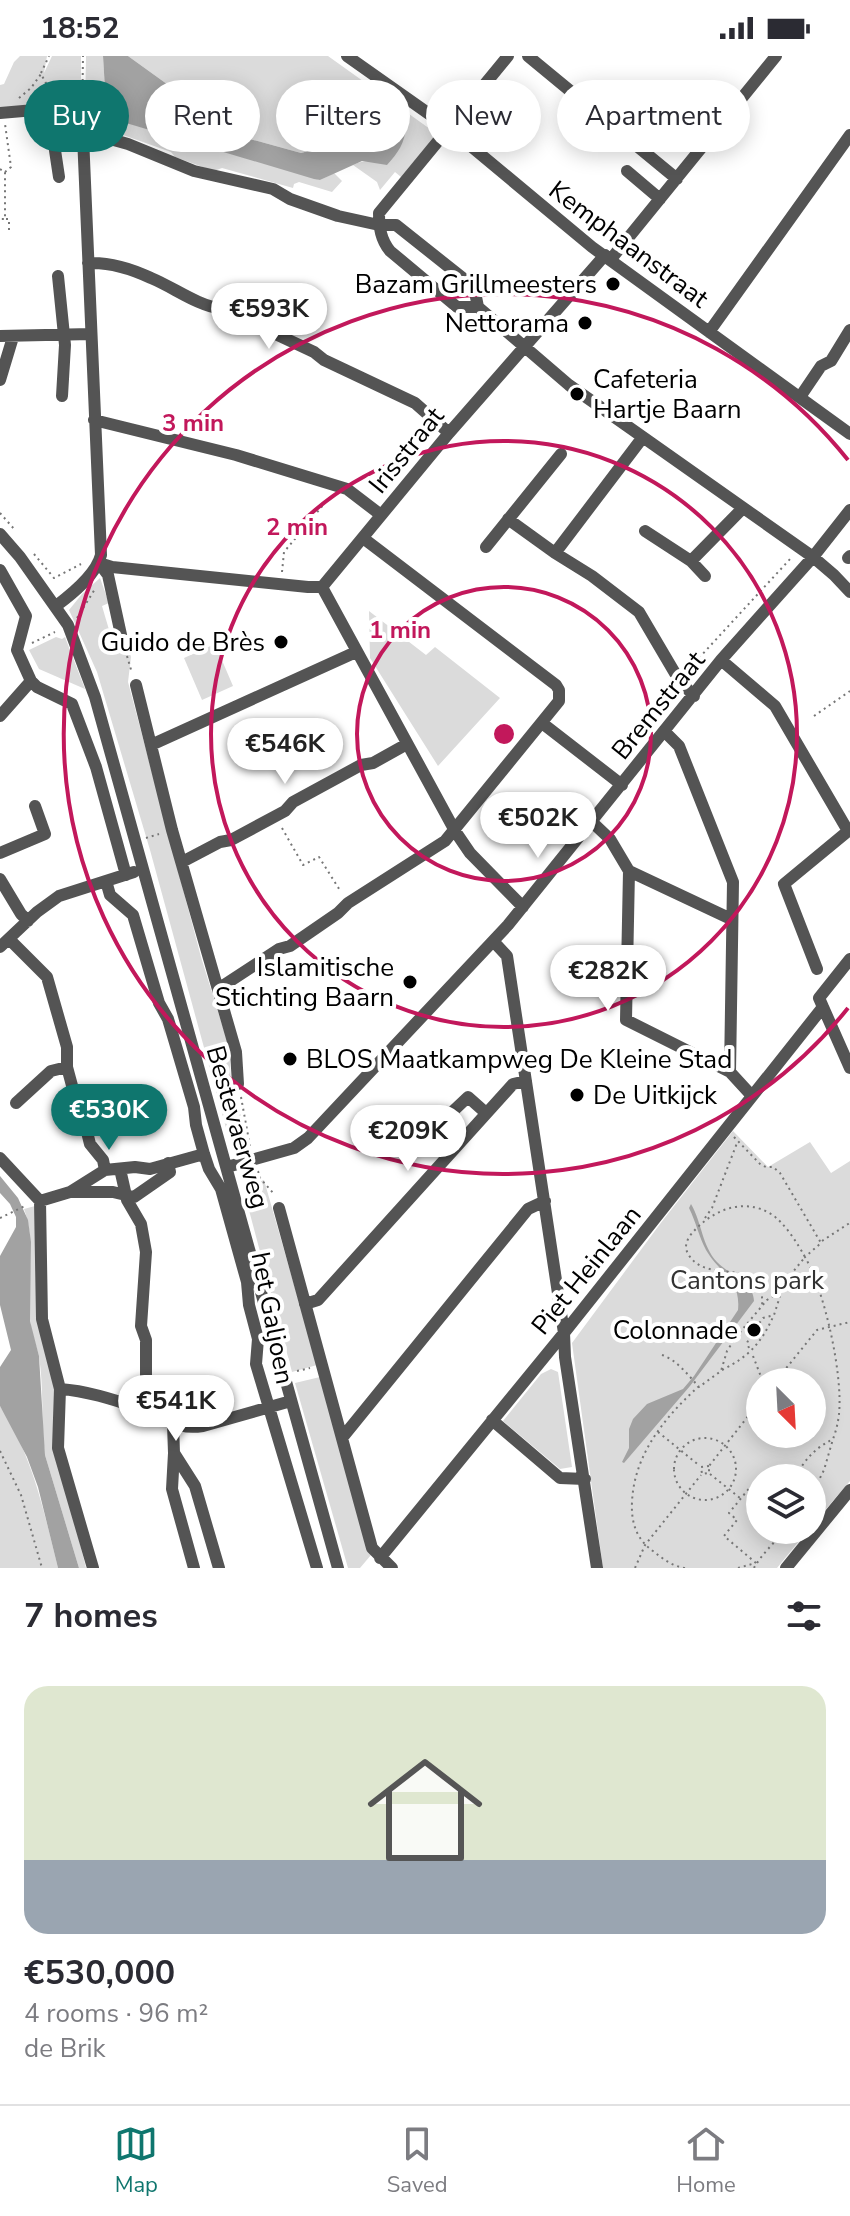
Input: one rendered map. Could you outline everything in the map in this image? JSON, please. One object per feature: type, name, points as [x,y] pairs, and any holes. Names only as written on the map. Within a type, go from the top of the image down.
[{"type":"street","name":"Kemphaanstraat","points":[[347,56],[426,112]]},
{"type":"street","points":[[488,80],[508,56]]},
{"type":"street","points":[[528,56],[677,179]]},
{"type":"street","name":"Irisstraat","points":[[322,587],[449,433],[660,199],[776,56]]},
{"type":"street","points":[[2,113],[24,110]]},
{"type":"street","points":[[709,332],[850,135]]},
{"type":"street","points":[[129,144],[194,171],[273,189],[290,199],[338,216],[401,227],[474,287],[478,307],[569,385],[813,557],[850,592]]},
{"type":"street","points":[[55,152],[59,177]]},
{"type":"street","points":[[84,152],[100,559],[108,575],[123,644]]},
{"type":"street","points":[[429,152],[379,213],[384,244],[457,307],[478,307]]},
{"type":"street","name":"Kemphaanstraat","points":[[479,152],[608,257],[850,434]]},
{"type":"street","points":[[627,171],[660,199]]},
{"type":"street","points":[[88,263],[108,264],[154,278],[164,286],[314,352],[324,360],[415,403],[449,433]]},
{"type":"street","points":[[58,276],[65,336],[62,396]]},
{"type":"street","points":[[800,397],[821,366],[831,361],[850,330]]},
{"type":"street","points":[[0,380],[7,336],[91,334]]},
{"type":"street","points":[[94,420],[236,455],[347,489],[381,515]]},
{"type":"street","points":[[555,553],[643,437]]},
{"type":"street","points":[[486,547],[561,454]]},
{"type":"street","points":[[691,561],[743,508]]},
{"type":"street","name":"Bremstraat","points":[[227,1167],[294,1148],[308,1138],[494,942],[721,660],[813,557],[850,510]]},
{"type":"street","points":[[508,519],[639,612],[679,680],[694,696]]},
{"type":"street","points":[[645,531],[691,561],[705,576]]},
{"type":"street","name":"Bestevaerweg","points":[[0,534],[56,606],[70,630],[95,697],[338,1568]]},
{"type":"street","points":[[218,989],[279,949],[290,946],[404,865],[415,862],[445,841],[559,701],[556,685],[363,538]]},
{"type":"street","points":[[100,559],[112,567],[322,587],[455,831],[470,853],[523,907]]},
{"type":"street","points":[[56,606],[77,588],[100,559]]},
{"type":"street","points":[[0,570],[26,616],[17,650],[31,681],[72,704],[96,767],[126,875]]},
{"type":"street","points":[[151,745],[356,652]]},
{"type":"street","points":[[721,660],[775,706],[849,830],[784,884],[817,969]]},
{"type":"street","points":[[0,716],[31,681]]},
{"type":"street","points":[[136,685],[236,1052],[238,1084]]},
{"type":"street","points":[[542,723],[622,785]]},
{"type":"street","points":[[665,732],[679,746],[733,882],[730,1072]]},
{"type":"street","points":[[182,862],[220,842],[231,840],[285,811],[293,802],[407,744]]},
{"type":"street","points":[[0,853],[45,834],[35,806]]},
{"type":"street","points":[[592,822],[610,839],[629,871],[626,1020],[730,1072],[752,1096]]},
{"type":"street","points":[[105,1170],[103,1160],[90,1144],[79,1100],[74,1093],[67,1067],[67,1047],[47,977],[4,943],[59,896],[143,869]]},
{"type":"street","points":[[629,871],[731,919]]},
{"type":"street","points":[[0,879],[28,921]]},
{"type":"street","name":"het Galjoen","points":[[106,881],[110,895],[133,915],[159,1003],[168,1019],[194,1107],[204,1154],[221,1189],[247,1282],[258,1339],[256,1364],[317,1568]]},
{"type":"street","points":[[494,942],[507,956],[597,1568]]},
{"type":"street","name":"Piet Heinlaan","points":[[380,1558],[752,1096],[850,959]]},
{"type":"street","points":[[821,1002],[850,1068]]},
{"type":"street","points":[[16,1103],[51,1071],[67,1067]]},
{"type":"street","points":[[305,1304],[318,1300],[513,1084],[526,1081]]},
{"type":"street","points":[[450,1114],[468,1097],[486,1113]]},
{"type":"street","points":[[35,1203],[70,1192],[105,1170],[150,1169],[204,1154]]},
{"type":"street","points":[[0,1158],[35,1203],[42,1319],[60,1389],[58,1448],[93,1568]]},
{"type":"street","points":[[70,1192],[113,1192],[134,1197],[170,1172],[168,1163]]},
{"type":"street","points":[[120,1169],[125,1196],[141,1224],[146,1252],[141,1326],[146,1340],[146,1398],[143,1410]]},
{"type":"street","points":[[342,1438],[528,1209],[545,1201]]},
{"type":"street","points":[[279,1208],[372,1548],[392,1568]]},
{"type":"street","points":[[60,1389],[78,1390],[187,1427],[203,1426],[291,1401]]},
{"type":"street","points":[[492,1420],[560,1478],[585,1479]]},
{"type":"street","points":[[173,1424],[172,1489],[194,1568]]},
{"type":"street","points":[[174,1453],[195,1486],[219,1568]]},
{"type":"street","points":[[788,1567],[850,1490]]},
{"type":"path","points":[[15,101],[41,74],[49,56]]},
{"type":"path","points":[[83,56],[83,80]]},
{"type":"path","points":[[41,74],[44,80]]},
{"type":"path","points":[[2,113],[11,167],[5,172],[2,219],[9,219],[9,231]]},
{"type":"path","points":[[0,169],[5,172]]},
{"type":"path","points":[[280,585],[284,552],[339,487]]},
{"type":"path","points":[[0,513],[18,534]]},
{"type":"path","points":[[27,545],[54,578],[100,559]]},
{"type":"path","points":[[679,680],[800,548]]},
{"type":"path","points":[[123,644],[136,685]]},
{"type":"path","points":[[814,716],[850,691]]},
{"type":"path","points":[[276,816],[303,865],[319,857],[348,903]]},
{"type":"path","points":[[726,1128],[761,1165],[773,1167],[780,1173],[821,1243]]},
{"type":"path","points":[[702,1223],[712,1208],[738,1141]]},
{"type":"path","points":[[0,1218],[35,1203]]},
{"type":"path","points":[[762,1307],[763,1297],[752,1278],[730,1271],[707,1270],[697,1265],[686,1248],[688,1238],[702,1223],[727,1208],[743,1206],[772,1214],[795,1240],[821,1296],[830,1327],[839,1400],[839,1414],[826,1464]]},
{"type":"path","points":[[685,1568],[667,1561],[645,1545],[636,1533],[631,1512],[636,1469],[658,1432],[685,1400],[760,1343],[788,1278],[805,1257],[848,1224],[850,1228]]},
{"type":"path","points":[[721,1371],[727,1351],[772,1296],[781,1292]]},
{"type":"path","points":[[756,1328],[763,1318],[774,1315]]},
{"type":"path","points":[[786,1368],[817,1330],[850,1322]]},
{"type":"path","points":[[749,1348],[747,1343],[752,1332]]},
{"type":"path","points":[[662,1355],[678,1364],[699,1387]]},
{"type":"path","points":[[753,1356],[758,1368]]},
{"type":"path","points":[[709,1473],[709,1466],[746,1419]]},
{"type":"path","points":[[658,1432],[701,1467],[709,1466]]},
{"type":"path","points":[[699,1439],[712,1439],[725,1445],[735,1463],[735,1476],[729,1489],[704,1500],[685,1494],[674,1474],[675,1460],[680,1450],[699,1439]]},
{"type":"path","points":[[803,1464],[816,1448],[833,1439]]},
{"type":"path","points":[[0,1451],[21,1495],[42,1568]]},
{"type":"path","points":[[701,1467],[699,1470],[702,1474]]},
{"type":"path","points":[[635,1568],[645,1545],[702,1474],[709,1473],[741,1498]]},
{"type":"path","points":[[746,1492],[729,1513],[737,1520],[724,1536],[755,1565]]},
{"type":"path","points":[[738,1568],[755,1565],[773,1544]]},
{"type":"green space","points":[[20,56],[47,56],[44,73],[52,56],[81,56],[81,80],[24,80],[24,110],[0,112],[0,85],[4,84]]},
{"type":"green space","points":[[86,56],[103,56],[104,80],[86,80]]},
{"type":"green space","points":[[128,56],[328,56],[362,80],[276,80],[276,146],[260,142],[260,80],[161,80]]},
{"type":"green space","points":[[129,114],[145,119],[145,143],[129,137]]},
{"type":"green space","points":[[410,115],[426,126],[426,147],[401,177],[395,172],[380,190],[377,182],[353,165],[370,161],[387,164],[378,152],[410,152]]},
{"type":"green space","points":[[171,152],[239,152],[320,180],[334,173],[342,181],[332,192],[299,182],[293,188],[222,168],[214,171],[175,157]]},
{"type":"green space","points":[[100,578],[109,603],[102,606],[115,650],[128,647],[131,657],[128,682],[201,957],[229,1047],[231,1081],[246,1134],[229,1139],[150,850],[97,672],[69,610]]},
{"type":"green space","points":[[369,611],[426,655],[435,647],[500,698],[438,766],[370,658]]},
{"type":"green space","points":[[56,637],[65,637],[85,689],[39,669],[29,650]]},
{"type":"green space","points":[[215,644],[233,686],[202,700],[184,658]]},
{"type":"green space","name":"Cantons park","points":[[733,1131],[768,1167],[810,1142],[831,1173],[850,1161],[850,1481],[826,1509],[826,1464],[746,1464],[746,1544],[797,1544],[777,1568],[603,1568],[572,1343]]},
{"type":"green space","points":[[264,1180],[317,1365],[292,1372],[246,1199],[251,1185]]},
{"type":"green space","points":[[35,1206],[39,1324],[56,1389],[65,1484],[86,1568],[79,1568],[45,1455],[41,1368],[29,1306],[30,1236],[24,1209]]},
{"type":"green space","points":[[551,1369],[558,1372],[572,1467],[560,1469],[503,1421],[541,1374]]},
{"type":"green space","points":[[320,1377],[371,1555],[360,1568],[348,1568],[295,1383]]},
{"type":"green space","points":[[0,1406],[29,1464],[58,1568],[0,1568]]},
{"type":"shaded area","points":[[103,56],[128,56],[161,80],[145,80],[145,129],[129,124],[129,80],[104,80]]},
{"type":"shaded area","points":[[260,142],[276,146],[276,152],[398,152],[387,165],[362,161],[320,180],[223,152],[260,152]]},
{"type":"shaded area","points":[[0,1176],[18,1198],[28,1220],[31,1242],[30,1321],[39,1356],[45,1455],[79,1568],[58,1568],[38,1487],[27,1457],[0,1406],[0,1367],[11,1350],[0,1305],[0,1256],[16,1227],[16,1217],[0,1193]]},
{"type":"shaded area","points":[[691,1204],[712,1256],[750,1288],[754,1301],[690,1386],[624,1463],[633,1419],[647,1404],[683,1389],[738,1310],[733,1284],[706,1250],[689,1208]]},
{"type":"place","name":"Bazam Grillmeesters","points":[[613,284]]},
{"type":"place","name":"Nettorama","points":[[585,323]]},
{"type":"place","name":"Cafeteria Hartje Baarn","points":[[577,394]]},
{"type":"place","name":"Guido de Brès","points":[[281,642]]},
{"type":"place","name":"Islamitische Stichting Baarn","points":[[410,982]]},
{"type":"place","name":"BLOS Maatkampweg De Kleine Stad","points":[[290,1059]]},
{"type":"place","name":"De Uitkijck","points":[[577,1095]]},
{"type":"place","name":"Colonnade","points":[[754,1330]]}]
